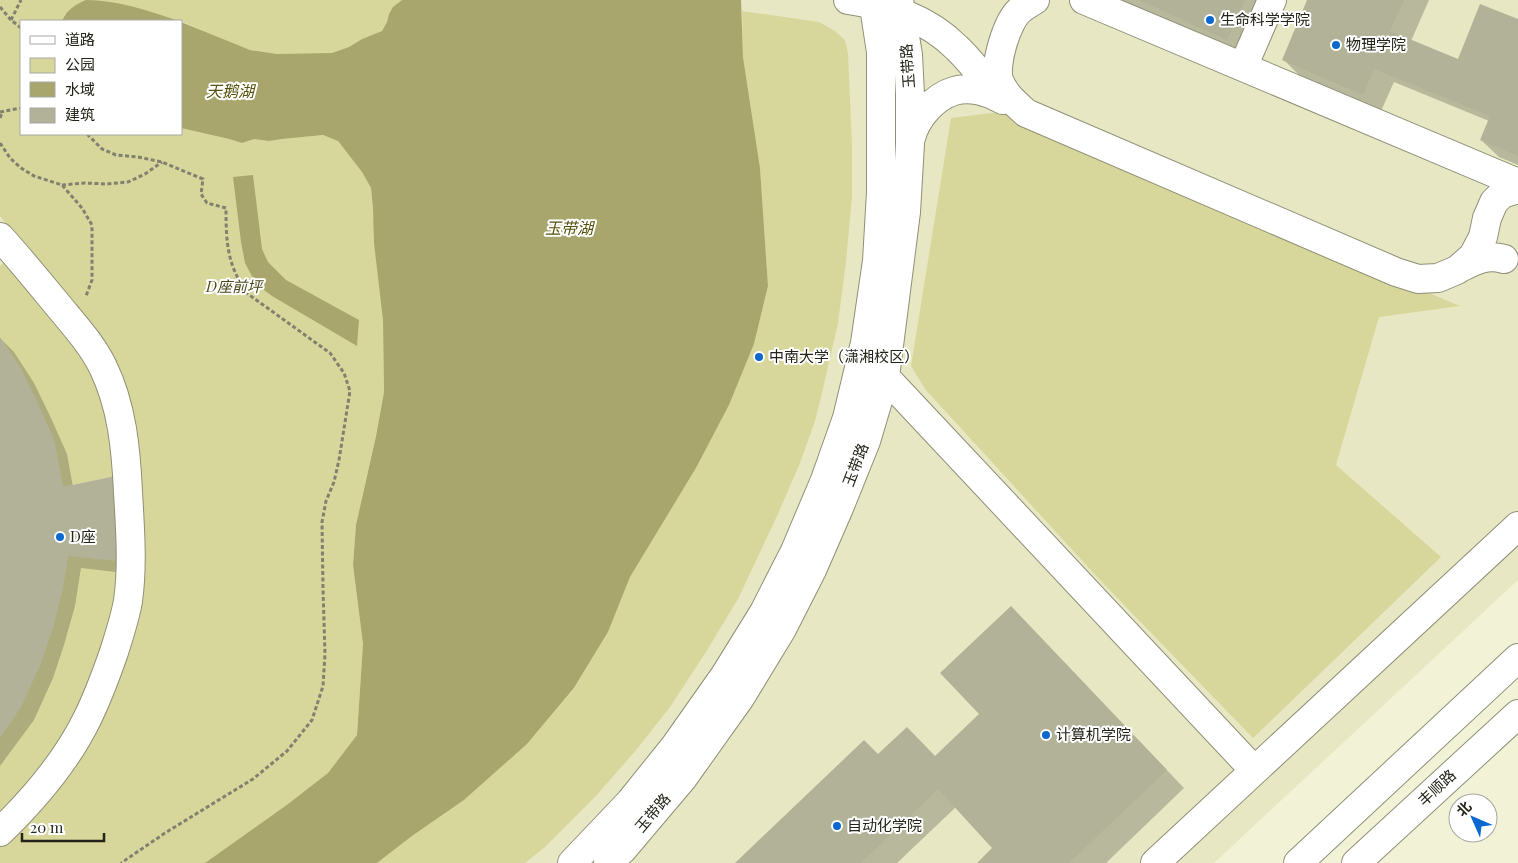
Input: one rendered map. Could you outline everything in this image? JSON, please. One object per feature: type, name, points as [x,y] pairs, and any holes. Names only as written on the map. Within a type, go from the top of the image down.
[{"type":"street","points":[[838,0],[853,7],[863,15],[875,36],[881,52]]},
{"type":"street","points":[[1026,113],[1006,95],[998,78],[999,57],[1005,36],[1018,11],[1035,0]]},
{"type":"street","points":[[1084,0],[1518,183]]},
{"type":"street","points":[[1243,67],[1272,0]]},
{"type":"street","points":[[572,863],[630,802],[675,746],[725,675],[764,612],[794,551],[825,480],[847,418],[862,354],[877,261],[881,192],[879,3],[941,34],[957,48],[998,93],[1026,113]]},
{"type":"street","name":"玉带路","points":[[608,863],[623,849],[683,778],[740,698],[782,629],[812,570],[866,441],[885,377],[906,212],[910,144],[908,55],[879,3]]},
{"type":"street","points":[[910,144],[913,131],[920,118],[940,98],[954,90],[985,91],[1026,113],[1396,272],[1418,279],[1438,278],[1493,256],[1511,262]]},
{"type":"street","points":[[1462,160],[1478,175],[1485,188],[1488,203],[1486,225],[1488,243],[1494,252],[1511,262]]},
{"type":"street","points":[[1457,270],[1473,256],[1494,202],[1502,194],[1518,189]]},
{"type":"street","points":[[0,237],[70,319],[102,365],[112,388],[120,414],[126,458],[130,561],[128,601],[118,641],[104,683],[86,720],[66,754],[39,790],[0,832]]},
{"type":"street","points":[[862,354],[1254,770]]},
{"type":"street","points":[[1155,863],[1518,526]]},
{"type":"street","points":[[1298,863],[1518,658]]},
{"type":"street","name":"丰顺路","points":[[1356,863],[1518,714]]},
{"type":"street","points":[[1381,863],[1414,810]]},
{"type":"path","points":[[11,20],[21,0]]},
{"type":"path","points":[[0,7],[20,27]]},
{"type":"path","points":[[0,118],[1,113],[20,108]]},
{"type":"path","points":[[88,135],[102,149],[116,155],[162,162],[203,179],[201,194],[207,203],[226,208],[226,235],[232,266],[238,281],[248,294],[330,353],[344,373],[350,391],[339,460],[334,482],[326,501],[322,522],[324,686],[312,720],[287,750],[253,779],[165,833],[121,863]]},
{"type":"path","points":[[0,143],[10,158],[21,168],[34,176],[62,186],[86,183],[128,182],[162,162]]},
{"type":"path","points":[[62,186],[82,208],[92,225],[92,280],[86,298],[70,319]]},
{"type":"shaded area","name":"中南大学（潇湘校区）","points":[[0,0],[1518,0],[1518,580],[1214,863],[0,863]]},
{"type":"green space","name":"D座前坪","points":[[0,0],[402,0],[389,14],[382,31],[362,39],[349,47],[332,53],[318,54],[277,54],[250,50],[182,20],[65,14],[62,20],[20,20],[20,135],[182,135],[182,128],[242,143],[254,139],[269,141],[323,135],[338,141],[362,172],[371,188],[383,320],[384,392],[356,525],[353,565],[363,644],[357,735],[328,773],[205,863],[0,863],[0,843],[99,717],[136,459],[48,276],[0,216]]},
{"type":"green space","points":[[742,11],[819,22],[835,31],[845,40],[848,53],[852,196],[846,262],[838,323],[822,393],[815,421],[800,463],[738,599],[670,707],[596,796],[545,847],[525,863],[377,863],[464,800],[527,744],[574,689],[608,632],[630,577],[696,468],[729,405],[754,344],[768,286],[760,168],[743,57]]},
{"type":"green space","points":[[1000,112],[1460,306],[1379,317],[1336,465],[1441,557],[1253,738],[1098,578],[925,389],[911,366],[951,118]]},
{"type":"green space","points":[[6,260],[91,368],[104,397],[115,476],[63,487],[54,440],[21,369],[0,337],[0,266]]},
{"type":"green space","points":[[68,556],[120,561],[110,631],[74,722],[49,759],[0,815],[0,737],[21,707],[40,665],[52,631],[62,592]]},
{"type":"water","points":[[86,0],[98,0],[122,4],[176,20],[62,20],[66,13]]},
{"type":"water","name":"玉带湖","points":[[402,0],[741,0],[743,57],[760,168],[768,286],[754,344],[729,405],[696,468],[630,577],[608,632],[574,688],[527,744],[464,800],[377,863],[205,863],[328,773],[357,735],[363,644],[353,565],[356,525],[384,392],[383,320],[374,243],[371,188],[362,172],[338,141],[323,135],[269,141],[254,139],[242,143],[182,128],[182,22],[250,50],[277,54],[332,53],[382,31],[393,7]]},
{"type":"water","points":[[253,175],[262,249],[268,262],[286,280],[359,320],[357,346],[272,296],[256,284],[245,263],[233,177]]},
{"type":"building","name":"生命科学学院","points":[[1139,0],[1245,0],[1227,40]]},
{"type":"building","points":[[1307,0],[1404,0],[1390,31],[1458,59],[1480,4],[1518,19],[1518,156],[1480,140],[1490,116],[1374,69],[1363,95],[1282,60]]},
{"type":"building","name":"D座","points":[[0,337],[21,369],[54,440],[63,487],[115,476],[120,561],[68,556],[62,592],[52,631],[40,665],[21,707],[0,737]]},
{"type":"building","name":"计算机学院","points":[[1011,606],[1167,770],[1069,863],[977,863],[992,848],[938,789],[861,863],[735,863],[864,740],[878,754],[907,727],[935,756],[979,714],[940,673]]},
{"type":"place","name":"生命科学学院","points":[[1210,20]]},
{"type":"place","name":"物理学院","points":[[1336,45]]},
{"type":"place","name":"中南大学（潇湘校区）","points":[[759,357]]},
{"type":"place","name":"D座","points":[[60,537]]},
{"type":"place","name":"计算机学院","points":[[1046,735]]},
{"type":"place","name":"自动化学院","points":[[837,826]]},
{"type":"water label","name":"天鹅湖","points":[[230,91]]}]
